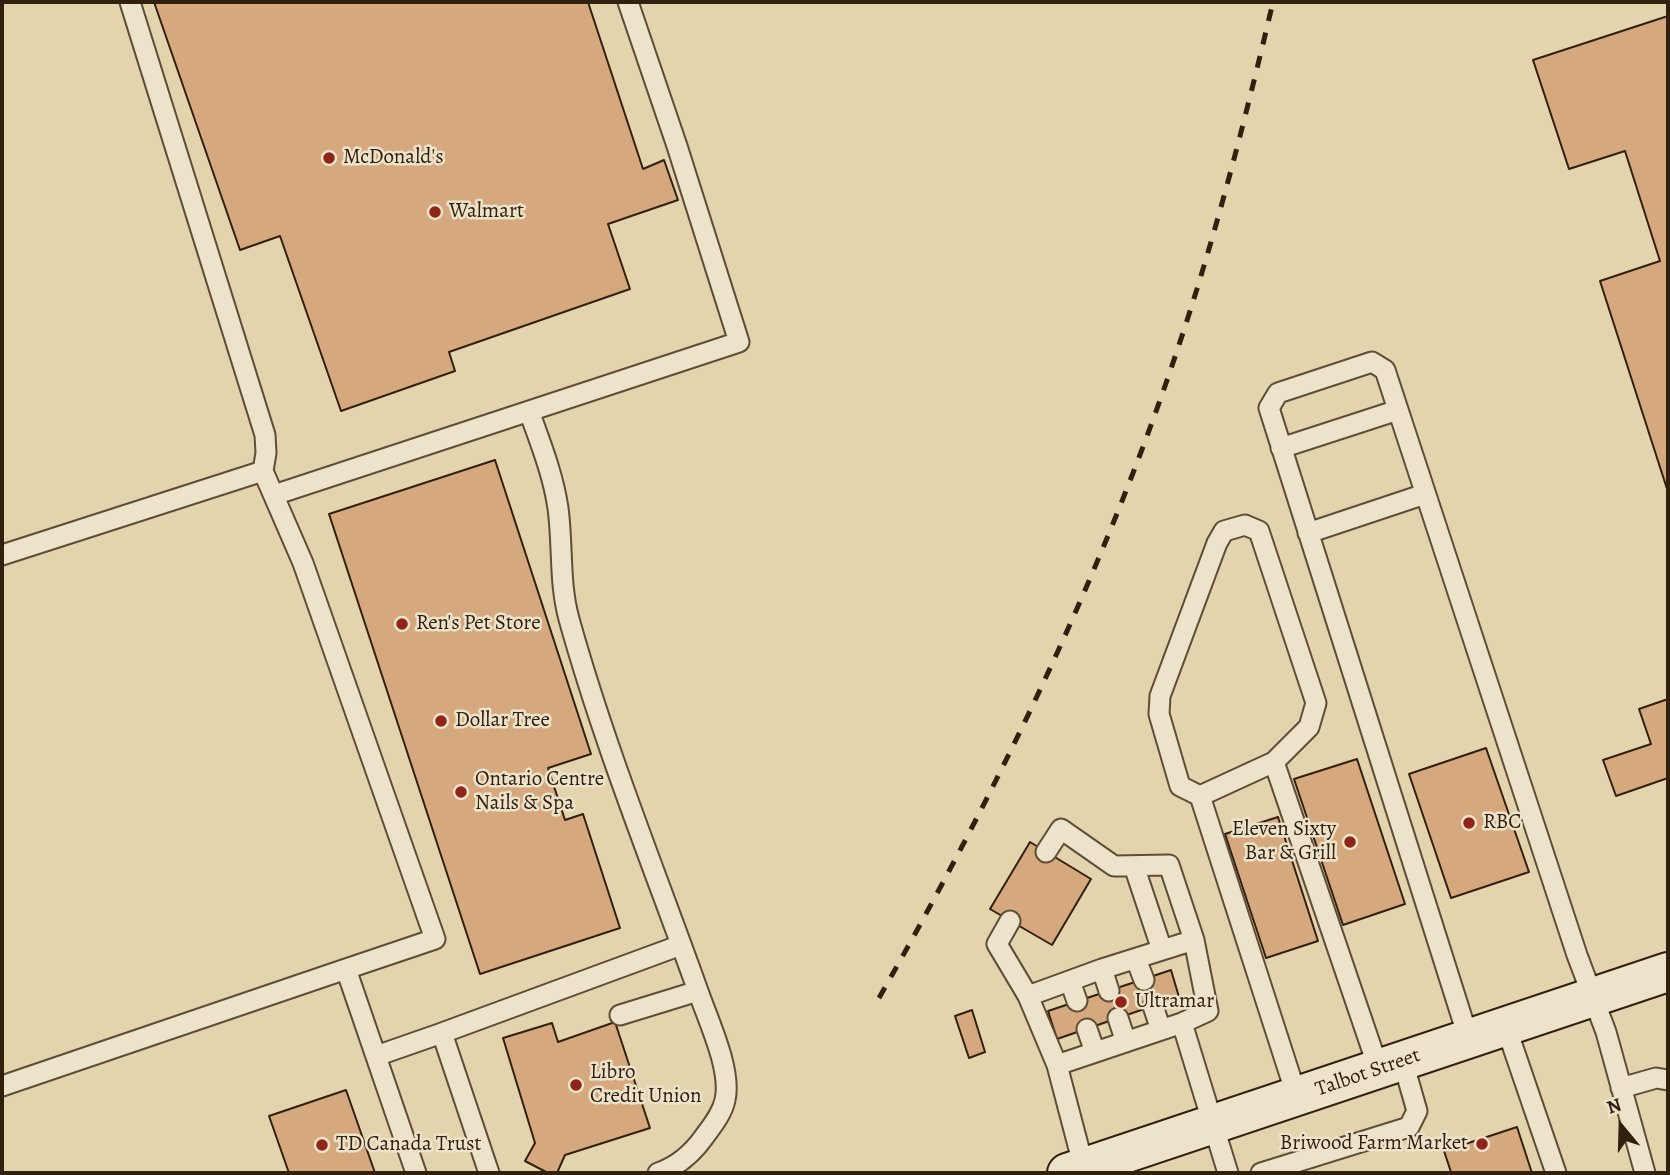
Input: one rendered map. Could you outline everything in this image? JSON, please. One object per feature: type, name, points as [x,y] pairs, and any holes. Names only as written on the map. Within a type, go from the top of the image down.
[{"type":"main road","name":"Talbot Street","points":[[1076,1170],[1668,972]]},
{"type":"lane","points":[[4,1079],[435,939],[303,564],[263,471],[267,453],[265,435],[130,2]]},
{"type":"lane","points":[[274,495],[738,341],[677,146],[628,2]]},
{"type":"lane","points":[[1469,1040],[1269,408],[1278,393],[1372,362],[1385,370],[1592,999],[1606,1032],[1645,1173]]},
{"type":"lane","points":[[1281,448],[1398,410]]},
{"type":"lane","points":[[529,411],[547,462],[558,507],[563,584],[569,617],[614,757],[727,1078],[725,1100],[717,1119],[692,1152],[670,1169],[658,1173]]},
{"type":"lane","points":[[2,555],[263,471]]},
{"type":"lane","points":[[1308,533],[1425,494]]},
{"type":"lane","points":[[1200,796],[1275,762],[1309,727],[1316,703],[1259,531],[1245,525],[1224,531],[1217,543],[1160,696],[1158,714],[1180,786],[1200,796],[1297,1097]]},
{"type":"lane","points":[[1261,1173],[1409,1127],[1417,1111],[1391,1066],[1275,762]]},
{"type":"lane","points":[[1046,852],[1061,829],[1114,866],[1169,865],[1194,940],[1208,1011],[1182,1023],[1057,1065]]},
{"type":"lane","points":[[1134,866],[1162,950]]},
{"type":"lane","points":[[1010,921],[997,944],[1028,996],[1057,1065],[1076,1170]]},
{"type":"lane","points":[[1028,996],[1194,940]]},
{"type":"lane","points":[[376,1056],[681,945]]},
{"type":"lane","points":[[1136,959],[1144,980]]},
{"type":"lane","points":[[346,969],[416,1173]]},
{"type":"lane","points":[[1102,969],[1109,991]]},
{"type":"lane","points":[[1070,981],[1077,1001]]},
{"type":"lane","points":[[620,1015],[698,991]]},
{"type":"lane","points":[[1153,1006],[1161,1030]]},
{"type":"lane","points":[[1118,1018],[1126,1042]]},
{"type":"lane","points":[[1182,1023],[1228,1173]]},
{"type":"lane","points":[[1506,1027],[1556,1173]]},
{"type":"lane","points":[[1087,1028],[1095,1052]]},
{"type":"lane","points":[[442,1033],[489,1173]]},
{"type":"lane","points":[[1621,1087],[1656,1078],[1668,1080]]},
{"type":"building","name":"Walmart","points":[[154,2],[588,2],[643,169],[664,160],[678,200],[608,224],[630,289],[449,352],[455,371],[341,411],[280,236],[240,250]]},
{"type":"building","points":[[1668,16],[1668,492],[1600,281],[1660,261],[1625,151],[1569,169],[1533,60]]},
{"type":"building","points":[[495,460],[591,754],[548,768],[565,820],[583,814],[620,928],[480,974],[329,514]]},
{"type":"building","points":[[1668,699],[1668,778],[1616,796],[1603,760],[1651,744],[1639,709]]},
{"type":"building","name":"RBC","points":[[1486,748],[1529,872],[1451,898],[1409,774]]},
{"type":"building","name":"Eleven Sixty Bar & Grill","points":[[1357,759],[1405,904],[1343,925],[1294,779]]},
{"type":"building","points":[[1278,817],[1318,941],[1266,958],[1225,834]]},
{"type":"building","points":[[1030,842],[1091,879],[1052,945],[990,909]]},
{"type":"building","points":[[1171,970],[1179,997],[1057,1039],[1048,1011]]},
{"type":"building","points":[[972,1010],[985,1052],[969,1058],[955,1016]]},
{"type":"building","name":"Libro Credit Union","points":[[615,1022],[650,1128],[565,1155],[557,1173],[548,1173],[525,1161],[535,1143],[503,1038],[552,1023],[558,1042]]},
{"type":"building","name":"TD Canada Trust","points":[[346,1090],[375,1173],[289,1173],[269,1116]]},
{"type":"building","points":[[1517,1127],[1532,1173],[1448,1173],[1451,1172],[1444,1151]]},
{"type":"railway","points":[[879,998],[974,824],[1018,736],[1060,647],[1136,466],[1200,279],[1239,141],[1273,2]]},
{"type":"place","name":"McDonald's","points":[[329,158]]},
{"type":"place","name":"Walmart","points":[[435,212]]},
{"type":"place","name":"Ren's Pet Store","points":[[402,624]]},
{"type":"place","name":"Dollar Tree","points":[[441,721]]},
{"type":"place","name":"Ontario Centre Nails & Spa","points":[[461,792]]},
{"type":"place","name":"RBC","points":[[1469,823]]},
{"type":"place","name":"Eleven Sixty Bar & Grill","points":[[1350,842]]},
{"type":"place","name":"Ultramar","points":[[1121,1002]]},
{"type":"place","name":"Libro Credit Union","points":[[576,1085]]},
{"type":"place","name":"Briwood Farm Market","points":[[1482,1144]]},
{"type":"place","name":"TD Canada Trust","points":[[322,1145]]}]
